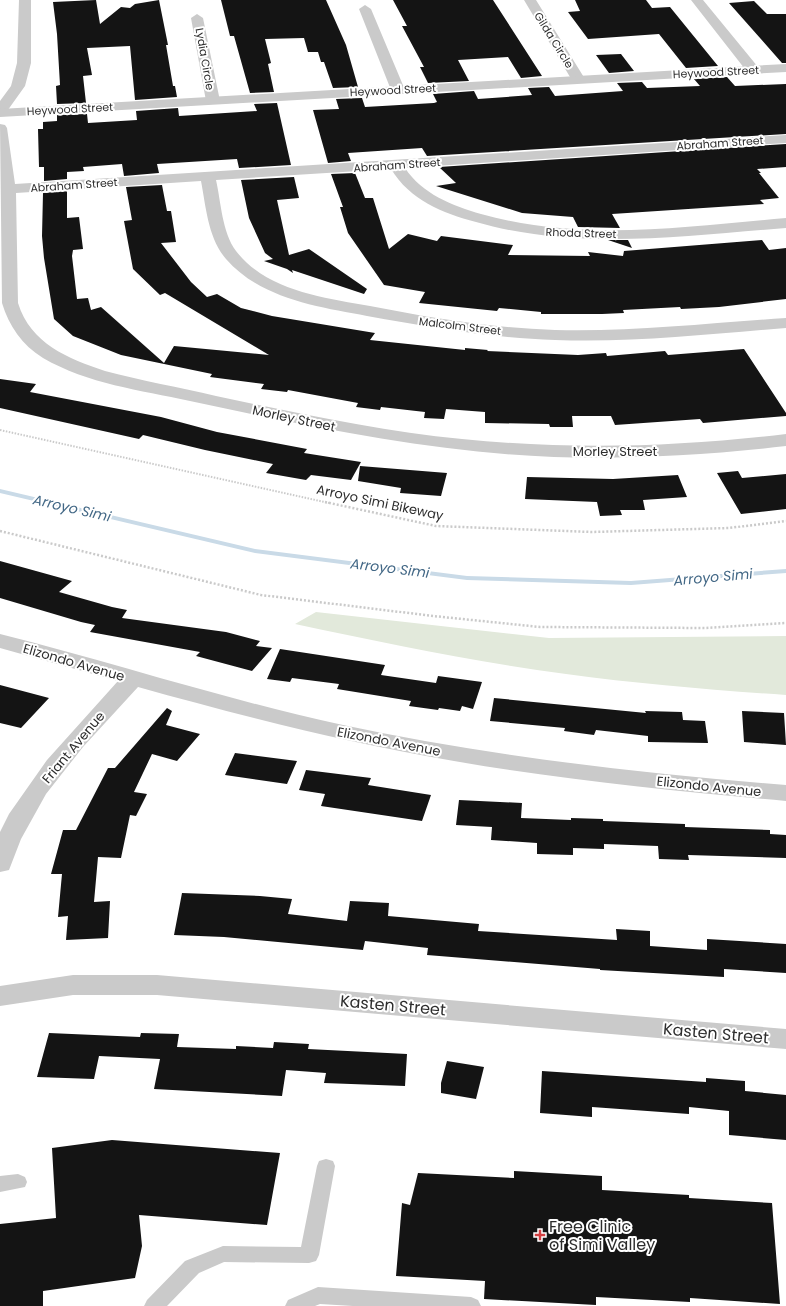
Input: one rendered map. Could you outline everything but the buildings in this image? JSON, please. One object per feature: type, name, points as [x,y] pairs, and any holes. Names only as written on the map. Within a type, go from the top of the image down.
[{"type":"street","points":[[0,112],[18,86],[24,63],[25,0]]},
{"type":"street","name":"Gilda Circle","points":[[530,0],[578,79]]},
{"type":"street","points":[[698,0],[753,70]]},
{"type":"street","points":[[365,9],[398,90]]},
{"type":"street","name":"Lydia Circle","points":[[197,18],[212,101]]},
{"type":"street","name":"Heywood Street","points":[[0,112],[786,68]]},
{"type":"street","name":"Morley Street","points":[[0,128],[8,189],[10,303],[15,320],[27,337],[43,349],[75,367],[110,378],[306,421],[362,432],[461,445],[552,451],[642,452],[733,447],[786,440]]},
{"type":"street","name":"Abraham Street","points":[[8,189],[786,139]]},
{"type":"street","name":"Rhoda Street","points":[[396,165],[402,175],[414,188],[428,198],[451,210],[504,225],[536,231],[569,234],[628,234],[786,223]]},
{"type":"street","name":"Malcolm Street","points":[[208,177],[221,237],[229,253],[241,266],[259,278],[306,298],[337,306],[439,325],[496,331],[555,334],[639,333],[786,323]]},
{"type":"street","name":"Elizondo Avenue","points":[[0,641],[256,712],[344,732],[448,752],[568,771],[786,793]]},
{"type":"street","name":"Friant Avenue","points":[[0,864],[15,824],[54,766],[133,679]]},
{"type":"street","name":"Kasten Street","points":[[0,996],[73,985],[157,985],[786,1040]]},
{"type":"lane","points":[[154,1306],[192,1267],[223,1254],[309,1255],[326,1166]]},
{"type":"lane","points":[[295,1306],[318,1295],[471,1306]]},
{"type":"path","name":"Arroyo Simi Bikeway","points":[[0,430],[436,526],[592,532],[728,528],[786,521]]},
{"type":"path","points":[[0,531],[261,595],[433,616],[540,627],[705,628],[786,623]]},
{"type":"shaded area","points":[[316,612],[549,638],[786,636],[786,695],[704,689],[593,678],[430,652],[295,624]]},
{"type":"waterway","name":"Arroyo Simi","points":[[0,491],[255,551],[467,578],[631,583],[786,571]]},
{"type":"place","name":"Free Clinic of Simi Valley","points":[[540,1235]]}]
